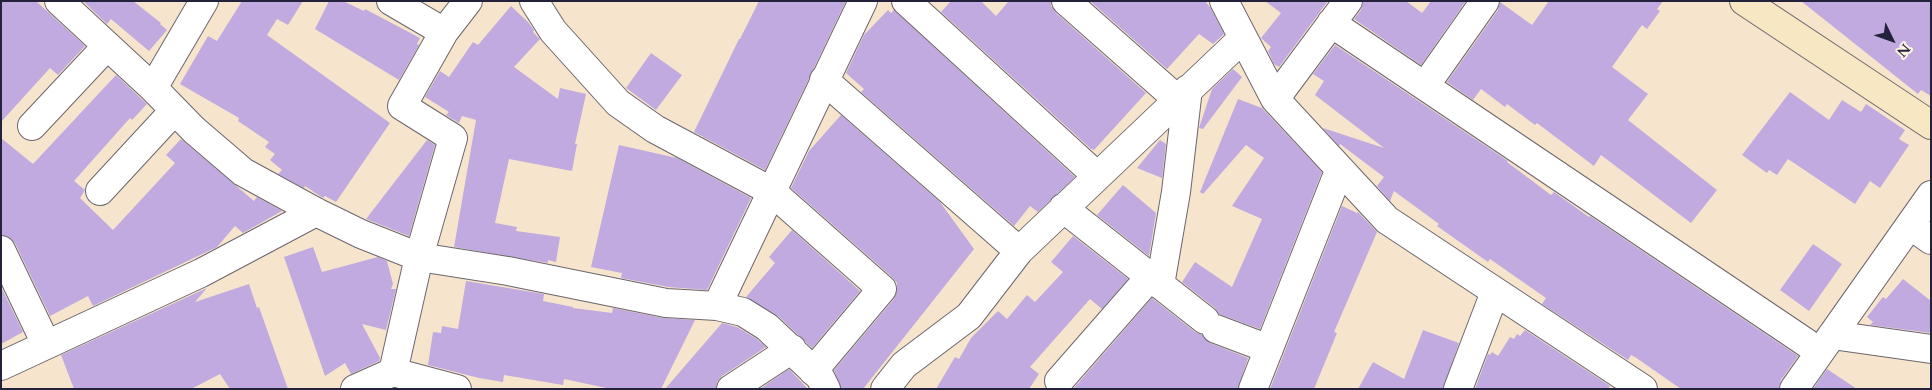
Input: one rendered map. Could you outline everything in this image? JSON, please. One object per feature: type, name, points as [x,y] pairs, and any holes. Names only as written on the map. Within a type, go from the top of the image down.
[{"type":"street","points":[[59,1],[153,88],[174,111],[243,172],[316,212],[362,234],[419,257],[508,271],[666,303],[717,306],[743,312],[767,327],[792,349],[820,380],[882,289],[771,191],[655,130],[618,103],[553,31],[534,1]]},
{"type":"street","points":[[153,88],[204,1]]},
{"type":"street","points":[[392,1],[444,32]]},
{"type":"street","points":[[393,372],[419,257],[453,138],[402,106],[444,32],[468,1]]},
{"type":"street","points":[[717,306],[863,1]]},
{"type":"street","points":[[906,1],[1097,176]]},
{"type":"street","points":[[1066,1],[1183,94]]},
{"type":"street","points":[[1224,1],[1242,39],[1276,99],[1339,170],[1387,220],[1643,389]]},
{"type":"street","points":[[1276,99],[1348,1]]},
{"type":"street","points":[[1425,86],[1485,1]]},
{"type":"street","points":[[1744,1],[1931,125]]},
{"type":"street","points":[[1331,23],[1425,86],[1826,344],[1931,349]]},
{"type":"street","points":[[885,389],[904,365],[969,316],[1019,251],[1242,39]]},
{"type":"street","points":[[32,126],[107,46]]},
{"type":"street","points":[[824,80],[1019,251]]},
{"type":"street","points":[[1059,382],[1155,281],[1176,192],[1183,94]]},
{"type":"street","points":[[100,190],[174,111]]},
{"type":"street","points":[[1253,389],[1339,170]]},
{"type":"street","points":[[1794,389],[1826,344],[1920,233],[1931,195]]},
{"type":"street","points":[[1063,208],[1211,324],[1269,349]]},
{"type":"street","points":[[1,366],[201,273],[316,212]]},
{"type":"street","points":[[1,250],[46,344]]},
{"type":"street","points":[[1458,389],[1495,292]]},
{"type":"street","points":[[731,389],[792,349]]},
{"type":"street","points":[[355,389],[393,372],[451,388]]},
{"type":"building","points":[[1,1],[36,1],[85,46],[58,75],[50,68],[1,122]]},
{"type":"building","points":[[84,1],[133,1],[167,30],[149,51],[111,19],[107,24]]},
{"type":"building","points":[[242,1],[303,1],[288,25],[277,19],[267,35],[390,123],[336,202],[325,196],[323,198],[305,186],[304,188],[278,174],[282,170],[270,160],[275,154],[265,147],[269,142],[238,121],[239,118],[180,84],[208,36],[217,41]]},
{"type":"building","points":[[329,1],[343,1],[364,11],[365,9],[420,38],[417,44],[419,45],[399,80],[315,29]]},
{"type":"building","points":[[759,1],[846,1],[765,170],[694,132]]},
{"type":"building","points":[[951,1],[981,1],[996,16],[1009,1],[1051,1],[1051,6],[1056,13],[1146,93],[1094,150],[1091,149],[941,12]]},
{"type":"building","points":[[1090,1],[1205,1],[1224,34],[1213,44],[1199,34],[1167,69]]},
{"type":"building","points":[[1265,1],[1328,1],[1279,67],[1274,64],[1268,51],[1271,47],[1261,38],[1281,13]]},
{"type":"building","points":[[1363,1],[1406,1],[1422,13],[1431,1],[1466,1],[1421,65],[1354,19],[1361,10]]},
{"type":"building","points":[[1549,1],[1663,1],[1657,9],[1660,11],[1647,29],[1642,25],[1612,67],[1648,94],[1628,120],[1717,190],[1691,223],[1601,155],[1594,166],[1537,123],[1535,125],[1507,104],[1505,107],[1481,89],[1473,100],[1447,82],[1498,10],[1500,2],[1532,25]]},
{"type":"building","points":[[1801,1],[1931,1],[1931,96],[1921,90],[1918,94]]},
{"type":"building","points":[[511,6],[528,22],[534,30],[533,32],[540,39],[514,67],[558,99],[560,88],[586,94],[575,144],[577,144],[572,171],[509,159],[495,223],[517,227],[516,231],[560,237],[556,262],[548,260],[548,263],[454,247],[476,120],[462,116],[459,123],[446,115],[449,112],[425,97],[440,71],[449,77],[473,42],[478,45]]},
{"type":"building","points":[[888,10],[891,13],[894,10],[1075,177],[1038,212],[1030,206],[1014,226],[861,92],[864,89],[846,73],[864,35]]},
{"type":"building","points":[[1335,45],[1508,161],[1551,195],[1554,192],[1798,356],[1781,380],[1779,389],[1681,389],[1635,357],[1631,355],[1628,360],[1542,304],[1546,298],[1490,259],[1488,262],[1437,226],[1439,224],[1394,191],[1390,201],[1377,186],[1384,177],[1340,144],[1339,146],[1323,128],[1384,148],[1315,95],[1324,81],[1313,74]]},
{"type":"building","points":[[651,53],[682,75],[656,110],[626,88]]},
{"type":"building","points":[[1233,69],[1242,77],[1203,129],[1199,128],[1212,89]]},
{"type":"building","points":[[116,75],[147,104],[132,120],[130,118],[74,181],[85,190],[80,198],[113,230],[175,163],[166,155],[181,139],[254,201],[257,197],[282,211],[243,233],[235,226],[217,247],[93,306],[88,296],[50,316],[15,243],[9,237],[1,235],[1,138],[33,164]]},
{"type":"building","points":[[1790,92],[1829,120],[1842,100],[1861,112],[1866,104],[1905,130],[1899,139],[1909,145],[1880,188],[1870,181],[1855,204],[1788,159],[1777,175],[1769,170],[1767,173],[1742,155]]},
{"type":"building","points":[[1238,99],[1262,108],[1322,172],[1260,329],[1219,314],[1215,308],[1182,282],[1195,262],[1232,287],[1262,219],[1232,206],[1264,158],[1246,145],[1203,194],[1200,192]]},
{"type":"building","points":[[841,115],[940,202],[974,249],[863,389],[841,389],[834,370],[894,299],[897,283],[791,188],[809,151]]},
{"type":"building","points":[[427,140],[435,145],[409,236],[366,219]]},
{"type":"building","points":[[1160,140],[1166,144],[1162,178],[1137,168]]},
{"type":"building","points":[[619,145],[677,158],[751,198],[707,290],[668,287],[621,278],[622,273],[591,267]]},
{"type":"building","points":[[1123,185],[1156,213],[1149,256],[1097,215]]},
{"type":"building","points":[[1342,206],[1358,212],[1377,232],[1334,332],[1337,333],[1314,389],[1270,389]]},
{"type":"building","points":[[792,230],[860,291],[812,348],[778,316],[746,297],[775,263],[769,257]]},
{"type":"building","points":[[1073,236],[1128,279],[1102,309],[1090,299],[1030,367],[1039,374],[1029,389],[936,389],[955,357],[959,359],[971,338],[998,311],[1007,319],[1027,295],[1035,302],[1063,272],[1051,262]]},
{"type":"building","points":[[1813,244],[1842,264],[1809,311],[1780,290]]},
{"type":"building","points":[[313,247],[322,272],[378,257],[387,261],[393,284],[391,289],[396,289],[386,330],[362,324],[380,358],[379,361],[351,374],[345,363],[325,376],[284,257]]},
{"type":"building","points":[[1903,279],[1931,301],[1931,333],[1870,325],[1873,322],[1867,317],[1883,297],[1886,299]]},
{"type":"building","points":[[466,281],[544,294],[543,301],[573,308],[612,313],[613,308],[663,318],[695,320],[661,389],[611,389],[564,379],[563,385],[504,375],[503,382],[479,378],[428,365],[433,332],[441,333],[442,326],[458,329]]},
{"type":"building","points":[[249,284],[288,389],[230,389],[220,374],[191,389],[74,389],[61,355],[207,288],[195,302]]},
{"type":"building","points":[[1,287],[23,332],[1,344]]},
{"type":"building","points":[[1152,298],[1210,343],[1248,358],[1238,389],[1073,389]]},
{"type":"building","points":[[722,323],[737,327],[766,347],[722,376],[717,382],[716,389],[665,389]]},
{"type":"building","points":[[1423,330],[1459,343],[1443,389],[1358,389],[1373,362],[1404,379]]},
{"type":"building","points":[[1525,330],[1610,386],[1608,389],[1475,389],[1488,354],[1490,355],[1492,352],[1498,356],[1510,337],[1514,339],[1517,334],[1520,336]]},
{"type":"building","points":[[789,369],[808,389],[760,389]]},
{"type":"building","points":[[1827,369],[1857,389],[1813,389]]}]
